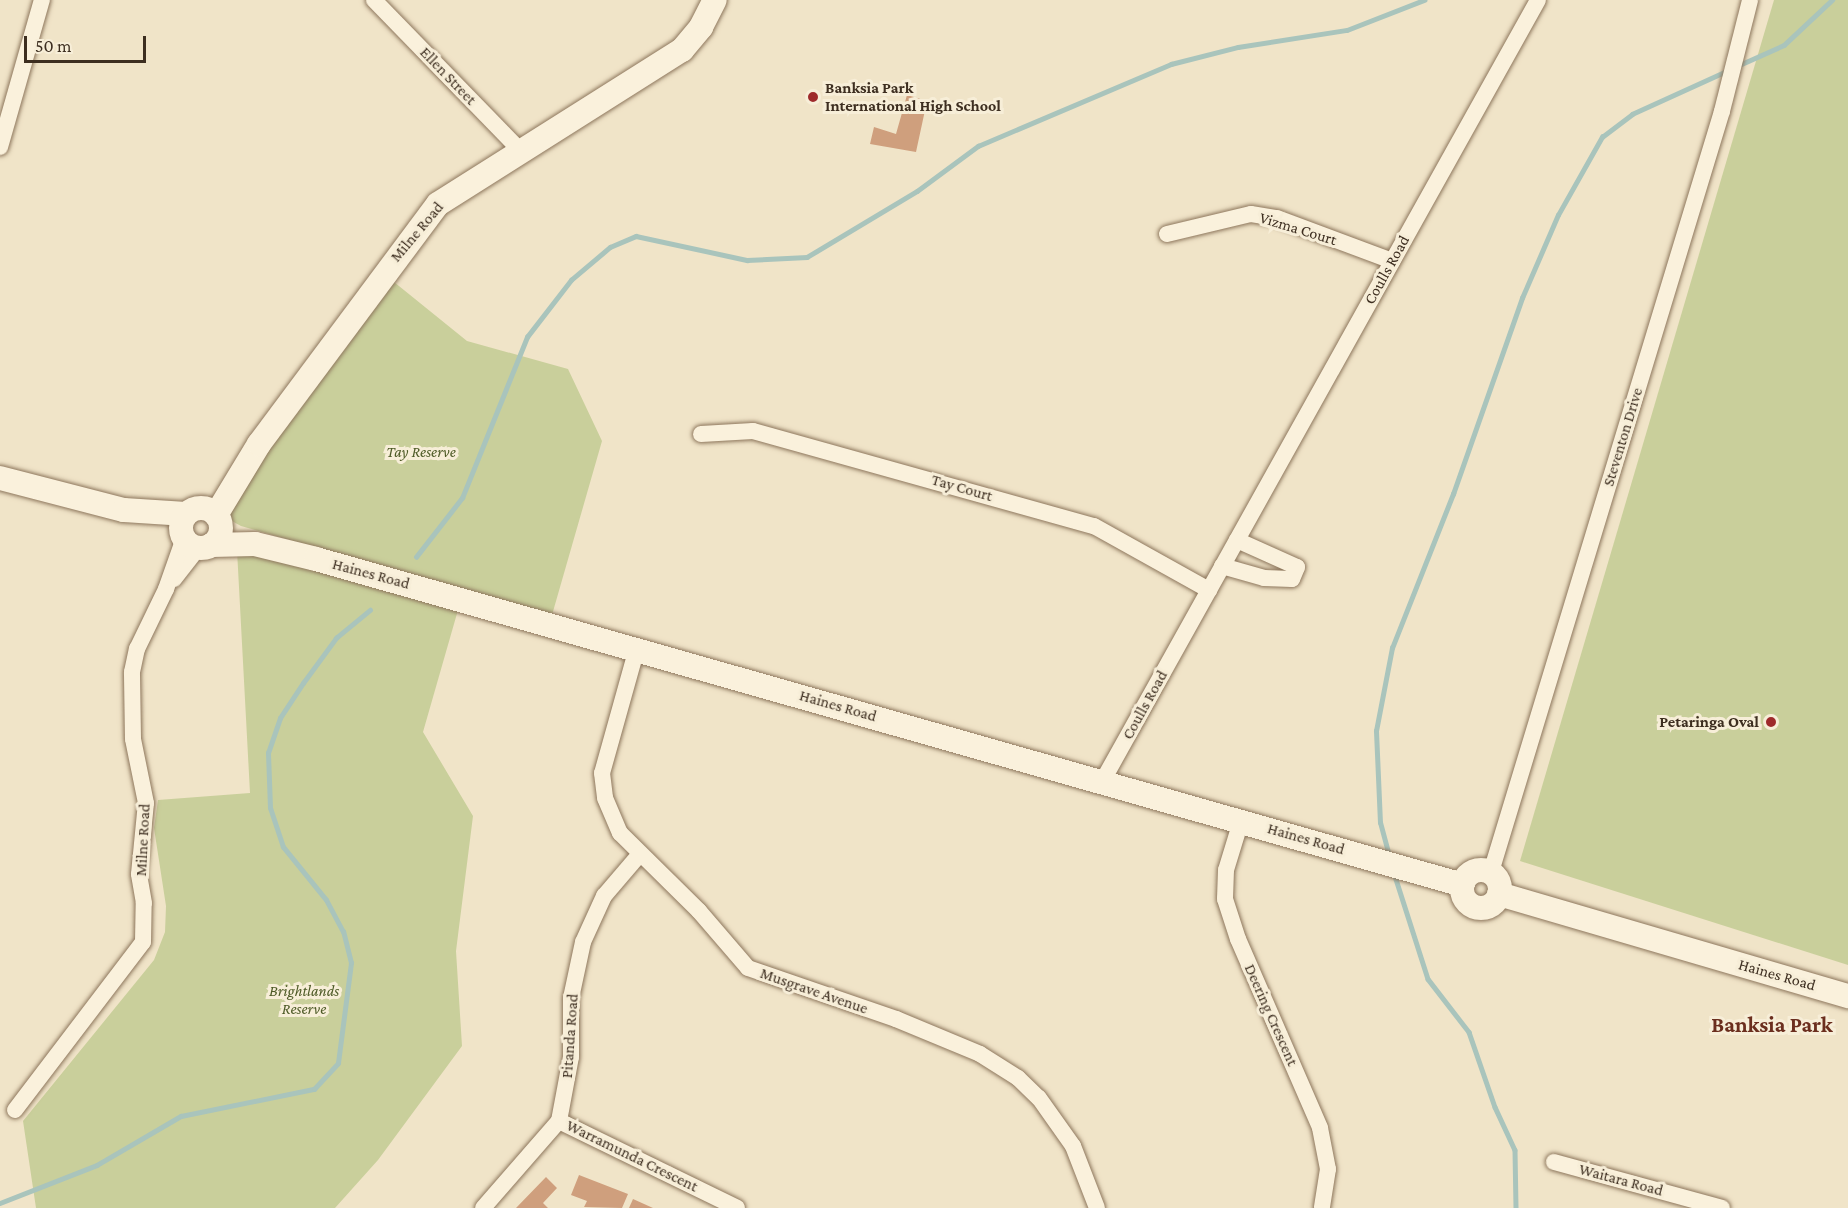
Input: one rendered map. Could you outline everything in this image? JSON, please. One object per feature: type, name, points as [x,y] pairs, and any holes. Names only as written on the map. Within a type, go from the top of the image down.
[{"type":"main road","name":"Milne Road","points":[[199,528],[438,204],[682,50],[701,27],[715,0]]},
{"type":"main road","points":[[0,478],[199,528]]},
{"type":"main road","name":"Haines Road","points":[[199,528],[637,648],[1463,885]]},
{"type":"main road","points":[[1474,872],[1495,883],[1492,905],[1473,906],[1464,897],[1463,885],[1474,872]]},
{"type":"main road","name":"Haines Road","points":[[1495,883],[1848,996]]},
{"type":"street","points":[[0,147],[42,0]]},
{"type":"street","name":"Coulls Road","points":[[1102,782],[1538,0]]},
{"type":"street","name":"Steventon Drive","points":[[1495,883],[1722,111],[1750,0]]},
{"type":"street","name":"Ellen Street","points":[[381,3],[522,152]]},
{"type":"street","name":"Vizma Court","points":[[1167,234],[1251,214],[1277,218],[1392,261]]},
{"type":"street","name":"Tay Court","points":[[701,434],[753,431],[1094,526],[1209,590]]},
{"type":"street","name":"Milne Road","points":[[15,1110],[143,942],[139,865],[146,803],[133,739],[132,672],[137,649],[199,528]]},
{"type":"street","points":[[1222,566],[1264,578],[1292,579],[1297,567],[1237,540]]},
{"type":"street","name":"Musgrave Avenue","points":[[637,648],[602,773],[612,819],[639,855],[699,911],[748,968],[907,1023],[980,1054],[1018,1078],[1039,1098],[1074,1146],[1097,1208]]},
{"type":"street","name":"Deering Crescent","points":[[1241,821],[1226,870],[1225,899],[1238,939],[1320,1128],[1328,1169],[1322,1208]]},
{"type":"street","name":"Pitanda Road","points":[[559,1121],[571,1057],[571,998],[583,942],[604,896],[639,855]]},
{"type":"street","points":[[483,1208],[559,1121]]},
{"type":"street","name":"Warramunda Crescent","points":[[559,1121],[736,1208]]},
{"type":"street","name":"Waitara Road","points":[[1554,1162],[1722,1208]]},
{"type":"green space","points":[[1774,0],[1848,0],[1848,965],[1520,861]]},
{"type":"green space","name":"Tay Reserve","points":[[394,282],[467,341],[568,369],[602,441],[552,615],[241,526],[230,520],[226,508]]},
{"type":"green space","name":"Brightlands Reserve","points":[[237,550],[458,610],[423,732],[473,816],[456,951],[462,1046],[378,1160],[335,1208],[36,1208],[23,1121],[154,960],[165,932],[166,906],[154,828],[158,800],[250,793]]},
{"type":"building","points":[[907,95],[927,101],[916,152],[870,144],[874,127],[896,134]]},
{"type":"building","points":[[579,1175],[628,1194],[622,1208],[584,1207],[587,1201],[571,1195]]},
{"type":"building","points":[[546,1177],[557,1188],[543,1203],[548,1208],[516,1208]]},
{"type":"building","points":[[633,1199],[653,1208],[629,1208]]},
{"type":"waterway","points":[[416,557],[462,498],[527,337],[571,280],[610,247],[636,236],[747,260],[807,257],[917,191],[978,146],[1171,64],[1238,47],[1347,30],[1424,0]]},
{"type":"waterway","points":[[1737,66],[1784,45],[1832,0]]},
{"type":"waterway","points":[[1389,856],[1380,823],[1376,731],[1392,648],[1453,494],[1522,298],[1558,215],[1602,137],[1632,114],[1727,71]]},
{"type":"waterway","points":[[0,1203],[97,1165],[181,1116],[314,1089],[338,1063],[351,963],[343,932],[326,900],[283,847],[270,808],[268,753],[280,718],[303,683],[336,638],[370,610]]},
{"type":"waterway","points":[[1394,873],[1428,979],[1469,1032],[1495,1107],[1515,1150],[1516,1208]]},
{"type":"place","name":"Banksia Park International High School","points":[[813,97]]},
{"type":"place","name":"Petaringa Oval","points":[[1771,722]]},
{"type":"district","name":"Banksia Park","points":[[1772,1025]]}]
